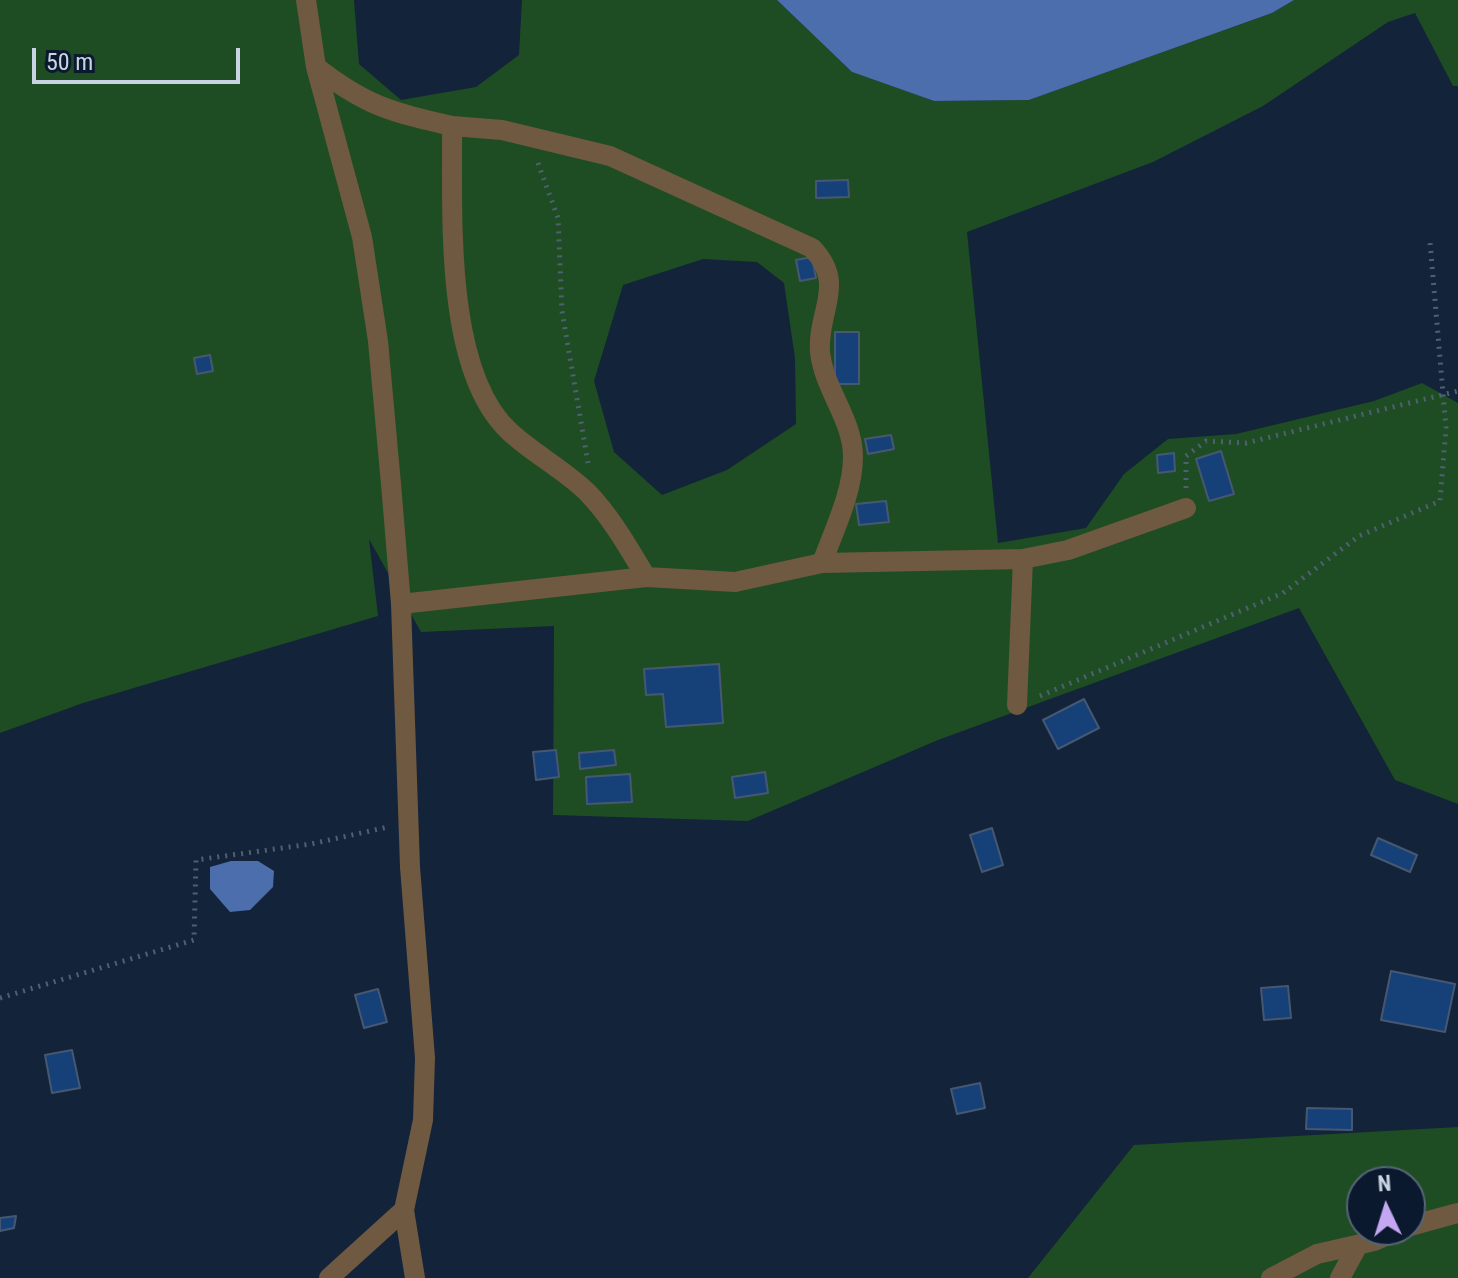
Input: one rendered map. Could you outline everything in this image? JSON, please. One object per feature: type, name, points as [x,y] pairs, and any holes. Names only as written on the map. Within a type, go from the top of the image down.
[{"type":"street","points":[[306,0],[316,67],[362,237],[374,311],[401,604],[408,823],[426,1089],[417,1158],[404,1210],[415,1278]]},
{"type":"street","points":[[316,67],[346,90],[385,111],[452,126],[528,136],[610,156],[812,248],[825,261],[830,278],[820,334],[823,371],[851,436],[853,459],[843,507],[822,563]]},
{"type":"street","points":[[452,126],[453,251],[461,321],[471,366],[486,398],[508,430],[597,503],[614,523],[646,577]]},
{"type":"street","points":[[401,604],[646,577],[735,582],[822,563],[1023,559],[1068,550],[1186,508]]},
{"type":"street","points":[[1017,705],[1023,559]]},
{"type":"street","points":[[329,1278],[404,1210]]},
{"type":"street","points":[[1426,1222],[1458,1213]]},
{"type":"street","points":[[1271,1278],[1317,1254],[1353,1246]]},
{"type":"street","points":[[1340,1278],[1357,1246]]},
{"type":"path","points":[[528,136],[558,218],[562,311],[597,503]]},
{"type":"path","points":[[1017,705],[1283,593],[1359,536],[1440,501],[1446,428],[1430,242]]},
{"type":"path","points":[[1186,508],[1186,456],[1206,441],[1246,443],[1458,391]]},
{"type":"path","points":[[0,998],[194,940],[196,860],[311,844],[408,823]]},
{"type":"green space","points":[[0,0],[354,0],[359,64],[401,100],[476,87],[519,55],[522,0],[777,0],[852,72],[934,101],[1029,100],[1272,13],[1294,0],[1458,0],[1458,86],[1453,86],[1415,13],[1388,22],[1263,106],[1153,162],[967,232],[998,543],[1086,528],[1124,474],[1168,439],[1236,434],[1374,401],[1422,383],[1458,403],[1458,804],[1395,780],[1299,608],[938,740],[748,821],[553,815],[554,626],[421,632],[369,539],[378,616],[83,703],[0,733]],"holes":[[[703,259],[757,262],[784,283],[795,358],[796,424],[727,470],[662,495],[614,452],[594,381],[623,285]]]},
{"type":"green space","points":[[1458,1127],[1458,1278],[1028,1278],[1134,1145]]},
{"type":"water","points":[[777,0],[1294,0],[1272,13],[1029,100],[934,101],[852,72]]},
{"type":"water","points":[[231,861],[258,861],[274,871],[273,887],[250,910],[230,912],[210,889],[210,867]]},
{"type":"building","points":[[848,180],[849,197],[816,198],[816,181]]},
{"type":"building","points":[[812,257],[816,278],[800,281],[796,260]]},
{"type":"building","points":[[835,332],[859,332],[859,384],[835,384]]},
{"type":"building","points":[[210,355],[213,371],[197,374],[194,358]]},
{"type":"building","points":[[891,435],[894,449],[868,454],[865,439]]},
{"type":"building","points":[[1221,451],[1234,494],[1209,501],[1196,459]]},
{"type":"building","points":[[1174,453],[1175,471],[1158,473],[1157,455]]},
{"type":"building","points":[[886,501],[889,522],[859,525],[856,504]]},
{"type":"building","points":[[719,664],[723,723],[666,727],[663,694],[646,695],[644,669]]},
{"type":"building","points":[[1084,699],[1099,728],[1058,749],[1043,720]]},
{"type":"building","points":[[556,750],[559,777],[536,780],[533,752]]},
{"type":"building","points":[[614,750],[616,765],[580,769],[579,753]]},
{"type":"building","points":[[765,772],[768,793],[735,798],[732,777]]},
{"type":"building","points":[[630,774],[632,802],[587,804],[586,777]]},
{"type":"building","points":[[992,828],[1003,865],[982,872],[970,835]]},
{"type":"building","points":[[1378,838],[1417,855],[1410,872],[1371,855]]},
{"type":"building","points":[[1391,971],[1455,984],[1445,1032],[1381,1020]]},
{"type":"building","points":[[1288,986],[1291,1018],[1264,1020],[1261,988]]},
{"type":"building","points":[[378,989],[387,1022],[364,1028],[355,995]]},
{"type":"building","points":[[72,1050],[80,1088],[52,1093],[45,1055]]},
{"type":"building","points":[[980,1083],[985,1108],[957,1114],[951,1089]]},
{"type":"building","points":[[1307,1108],[1352,1109],[1352,1130],[1306,1129]]},
{"type":"building","points":[[16,1216],[14,1228],[0,1231],[0,1218]]}]
